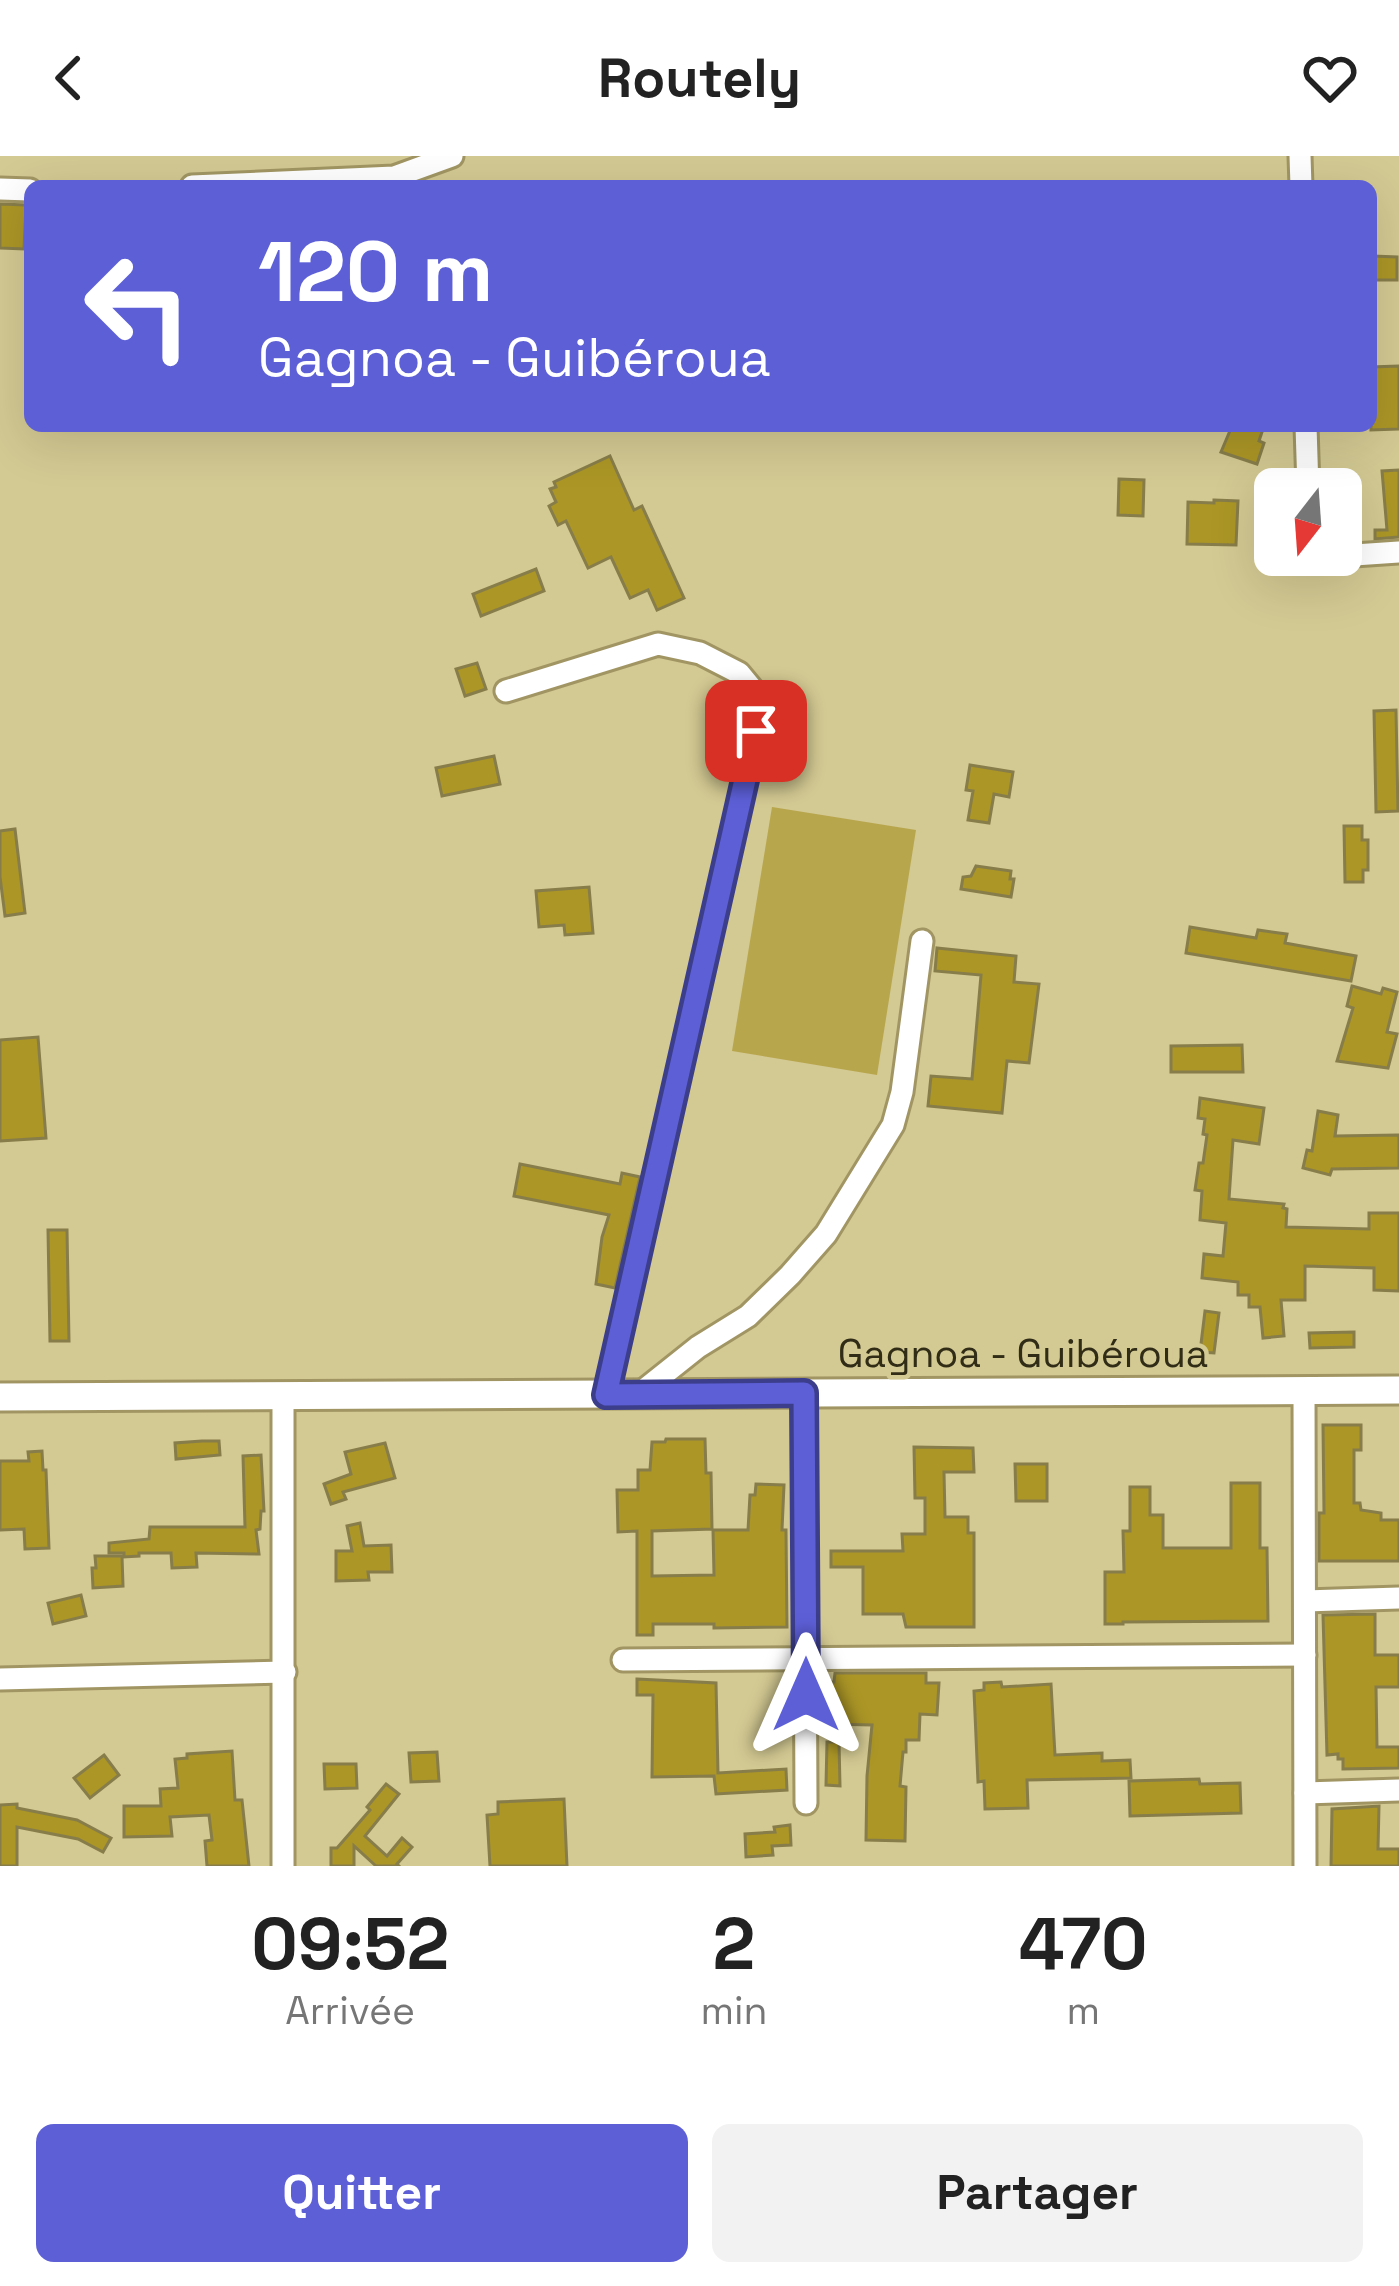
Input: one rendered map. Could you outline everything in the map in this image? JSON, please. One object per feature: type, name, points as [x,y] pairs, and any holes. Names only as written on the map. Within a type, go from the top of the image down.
[{"type":"main road","name":"Gagnoa - Guibéroua","points":[[0,1397],[1399,1390]]},
{"type":"street","points":[[327,180],[394,177],[452,156]]},
{"type":"street","points":[[1306,432],[1307,468]]},
{"type":"street","points":[[1362,555],[1399,553]]},
{"type":"street","points":[[506,691],[658,644],[700,653],[740,673],[758,696],[756,731],[606,1395]]},
{"type":"street","points":[[639,1394],[698,1347],[748,1316],[826,1234],[893,1125],[902,1092],[922,941]]},
{"type":"street","points":[[1304,1390],[1305,1866]]},
{"type":"street","points":[[804,1393],[806,1803]]},
{"type":"street","points":[[283,1394],[283,1866]]},
{"type":"street","points":[[1305,1601],[1399,1598]]},
{"type":"street","points":[[622,1660],[1305,1655]]},
{"type":"street","points":[[0,1679],[285,1672]]},
{"type":"street","points":[[1305,1793],[1399,1790]]},
{"type":"shaded area","points":[[772,807],[916,830],[877,1075],[732,1051]]},
{"type":"building","points":[[0,204],[24,205],[24,249],[0,248]]},
{"type":"building","points":[[1377,256],[1397,257],[1397,280],[1377,280]]},
{"type":"building","points":[[1399,366],[1399,429],[1377,430],[1377,367]]},
{"type":"building","points":[[1229,432],[1262,432],[1259,441],[1264,443],[1257,464],[1221,452]]},
{"type":"building","points":[[610,456],[634,510],[642,506],[684,598],[657,610],[648,590],[630,598],[611,557],[588,568],[566,521],[558,525],[549,506],[556,502],[550,489],[556,487],[554,482]]},
{"type":"building","points":[[1399,470],[1399,537],[1375,539],[1375,530],[1387,530],[1382,471]]},
{"type":"building","points":[[1119,479],[1144,480],[1143,516],[1118,515]]},
{"type":"building","points":[[1238,501],[1236,545],[1187,544],[1188,502]]},
{"type":"building","points":[[536,569],[544,591],[481,616],[473,594]]},
{"type":"building","points":[[477,663],[486,689],[465,696],[456,669]]},
{"type":"building","points":[[1396,710],[1398,811],[1376,812],[1374,711]]},
{"type":"building","points":[[494,756],[500,784],[442,796],[436,768]]},
{"type":"building","points":[[970,765],[1013,772],[1009,797],[994,794],[989,823],[968,820],[973,791],[966,790]]},
{"type":"building","points":[[1344,826],[1362,826],[1362,840],[1368,840],[1363,882],[1345,882]]},
{"type":"building","points":[[15,829],[25,913],[5,916],[0,831]]},
{"type":"building","points":[[976,866],[1011,871],[1011,897],[961,889],[963,877],[971,876]]},
{"type":"building","points":[[589,887],[593,933],[565,935],[564,925],[539,927],[536,891]]},
{"type":"building","points":[[1190,927],[1256,938],[1258,930],[1287,934],[1285,943],[1356,956],[1351,981],[1186,953]]},
{"type":"building","points":[[937,948],[1016,956],[1014,982],[1039,984],[1029,1063],[1007,1061],[1002,1113],[928,1106],[931,1076],[972,1079],[981,975],[935,971]]},
{"type":"building","points":[[1352,986],[1381,994],[1383,988],[1397,992],[1387,1032],[1397,1034],[1388,1068],[1337,1061],[1353,1008],[1347,1006]]},
{"type":"building","points":[[38,1037],[46,1138],[0,1141],[0,1040]]},
{"type":"building","points":[[1242,1045],[1243,1072],[1171,1072],[1171,1046]]},
{"type":"building","points":[[1200,1098],[1264,1108],[1259,1144],[1233,1140],[1229,1199],[1284,1204],[1286,1227],[1369,1229],[1369,1213],[1399,1213],[1399,1291],[1374,1290],[1374,1268],[1305,1266],[1305,1300],[1281,1300],[1284,1336],[1263,1338],[1260,1307],[1249,1307],[1249,1295],[1238,1295],[1238,1282],[1202,1278],[1204,1254],[1223,1256],[1226,1223],[1200,1220],[1202,1191],[1195,1190],[1207,1135],[1203,1134],[1205,1119],[1198,1118]]},
{"type":"building","points":[[1318,1111],[1338,1115],[1335,1136],[1399,1135],[1399,1168],[1332,1169],[1330,1175],[1303,1168],[1307,1150],[1312,1151]]},
{"type":"building","points":[[520,1164],[620,1184],[622,1173],[640,1177],[615,1288],[596,1284],[609,1215],[514,1196]]},
{"type":"building","points":[[48,1230],[67,1230],[69,1341],[50,1341]]},
{"type":"building","points":[[1205,1311],[1219,1313],[1214,1353],[1200,1352]]},
{"type":"building","points":[[1354,1332],[1354,1347],[1310,1348],[1309,1333]]},
{"type":"building","points":[[1323,1425],[1361,1425],[1361,1450],[1354,1450],[1354,1503],[1360,1503],[1361,1510],[1381,1513],[1381,1520],[1399,1520],[1399,1561],[1319,1561]]},
{"type":"building","points":[[705,1439],[712,1529],[652,1531],[652,1576],[714,1575],[713,1530],[748,1530],[750,1495],[755,1495],[756,1484],[784,1485],[787,1627],[653,1624],[653,1635],[637,1635],[637,1531],[618,1532],[617,1490],[638,1490],[638,1470],[650,1470],[652,1442]]},
{"type":"building","points":[[219,1441],[220,1455],[176,1459],[175,1443]]},
{"type":"building","points":[[385,1443],[395,1478],[343,1492],[346,1499],[331,1504],[324,1484],[351,1474],[345,1452]]},
{"type":"building","points":[[914,1447],[973,1448],[974,1472],[944,1472],[945,1517],[968,1517],[968,1533],[974,1533],[974,1627],[906,1627],[903,1614],[863,1614],[863,1567],[831,1567],[831,1551],[903,1551],[902,1534],[925,1534],[925,1498],[915,1498]]},
{"type":"building","points":[[42,1451],[49,1548],[25,1549],[24,1529],[0,1530],[0,1461],[29,1461],[28,1452]]},
{"type":"building","points":[[261,1455],[264,1511],[256,1530],[259,1554],[196,1553],[197,1567],[172,1568],[171,1553],[124,1557],[124,1553],[109,1553],[109,1543],[149,1539],[150,1527],[245,1527],[243,1456]]},
{"type":"building","points":[[1015,1464],[1047,1464],[1047,1501],[1016,1501]]},
{"type":"building","points":[[1231,1483],[1260,1483],[1260,1548],[1267,1548],[1268,1621],[1105,1624],[1105,1572],[1124,1572],[1123,1531],[1130,1531],[1130,1487],[1150,1487],[1150,1515],[1163,1515],[1163,1548],[1231,1548]]},
{"type":"building","points":[[360,1523],[364,1546],[391,1545],[392,1572],[368,1572],[369,1580],[336,1581],[336,1551],[352,1551],[347,1526]]},
{"type":"building","points":[[95,1556],[122,1556],[123,1586],[93,1588]]},
{"type":"building","points":[[81,1595],[86,1616],[53,1624],[48,1603]]},
{"type":"building","points":[[1375,1614],[1375,1655],[1399,1655],[1399,1687],[1376,1687],[1377,1747],[1399,1747],[1399,1768],[1343,1769],[1338,1754],[1327,1755],[1323,1615]]},
{"type":"building","points":[[835,1673],[926,1673],[926,1683],[939,1683],[937,1715],[920,1714],[919,1740],[906,1740],[903,1752],[900,1786],[906,1787],[905,1841],[866,1840],[872,1725],[829,1724],[829,1682],[834,1682]]},
{"type":"building","points":[[637,1679],[716,1683],[718,1773],[786,1769],[787,1790],[716,1794],[714,1776],[652,1777],[653,1695],[637,1695]]},
{"type":"building","points":[[1001,1682],[1002,1687],[1051,1684],[1055,1755],[1102,1753],[1102,1761],[1130,1760],[1131,1778],[1027,1780],[1028,1808],[985,1809],[984,1781],[978,1782],[974,1691],[984,1690],[984,1683]]},
{"type":"building","points":[[827,1742],[839,1742],[840,1786],[826,1785]]},
{"type":"building","points":[[232,1751],[235,1800],[242,1800],[249,1866],[207,1866],[205,1841],[212,1840],[209,1815],[170,1817],[172,1836],[124,1837],[124,1806],[161,1806],[160,1789],[178,1788],[175,1759]]},
{"type":"building","points":[[437,1752],[439,1781],[411,1782],[409,1753]]},
{"type":"building","points":[[104,1755],[119,1775],[90,1798],[74,1778]]},
{"type":"building","points":[[324,1764],[356,1764],[357,1788],[325,1789]]},
{"type":"building","points":[[1199,1779],[1200,1784],[1240,1783],[1241,1813],[1130,1816],[1129,1781]]},
{"type":"building","points":[[386,1784],[399,1794],[365,1836],[387,1856],[402,1838],[412,1847],[399,1866],[376,1866],[354,1846],[354,1866],[331,1866],[331,1848],[337,1848],[370,1810],[367,1807]]},
{"type":"building","points":[[564,1799],[567,1866],[490,1866],[487,1815],[498,1814],[498,1802]]},
{"type":"building","points":[[17,1804],[17,1808],[77,1820],[111,1838],[103,1852],[78,1839],[17,1827],[17,1866],[0,1866],[0,1805]]},
{"type":"building","points":[[1379,1806],[1378,1849],[1399,1849],[1399,1866],[1331,1866],[1332,1809]]},
{"type":"building","points":[[790,1825],[791,1845],[772,1846],[773,1855],[746,1857],[745,1834],[775,1832],[774,1827]]},
{"type":"route","points":[[756,731],[606,1395],[804,1393],[806,1695]]}]
